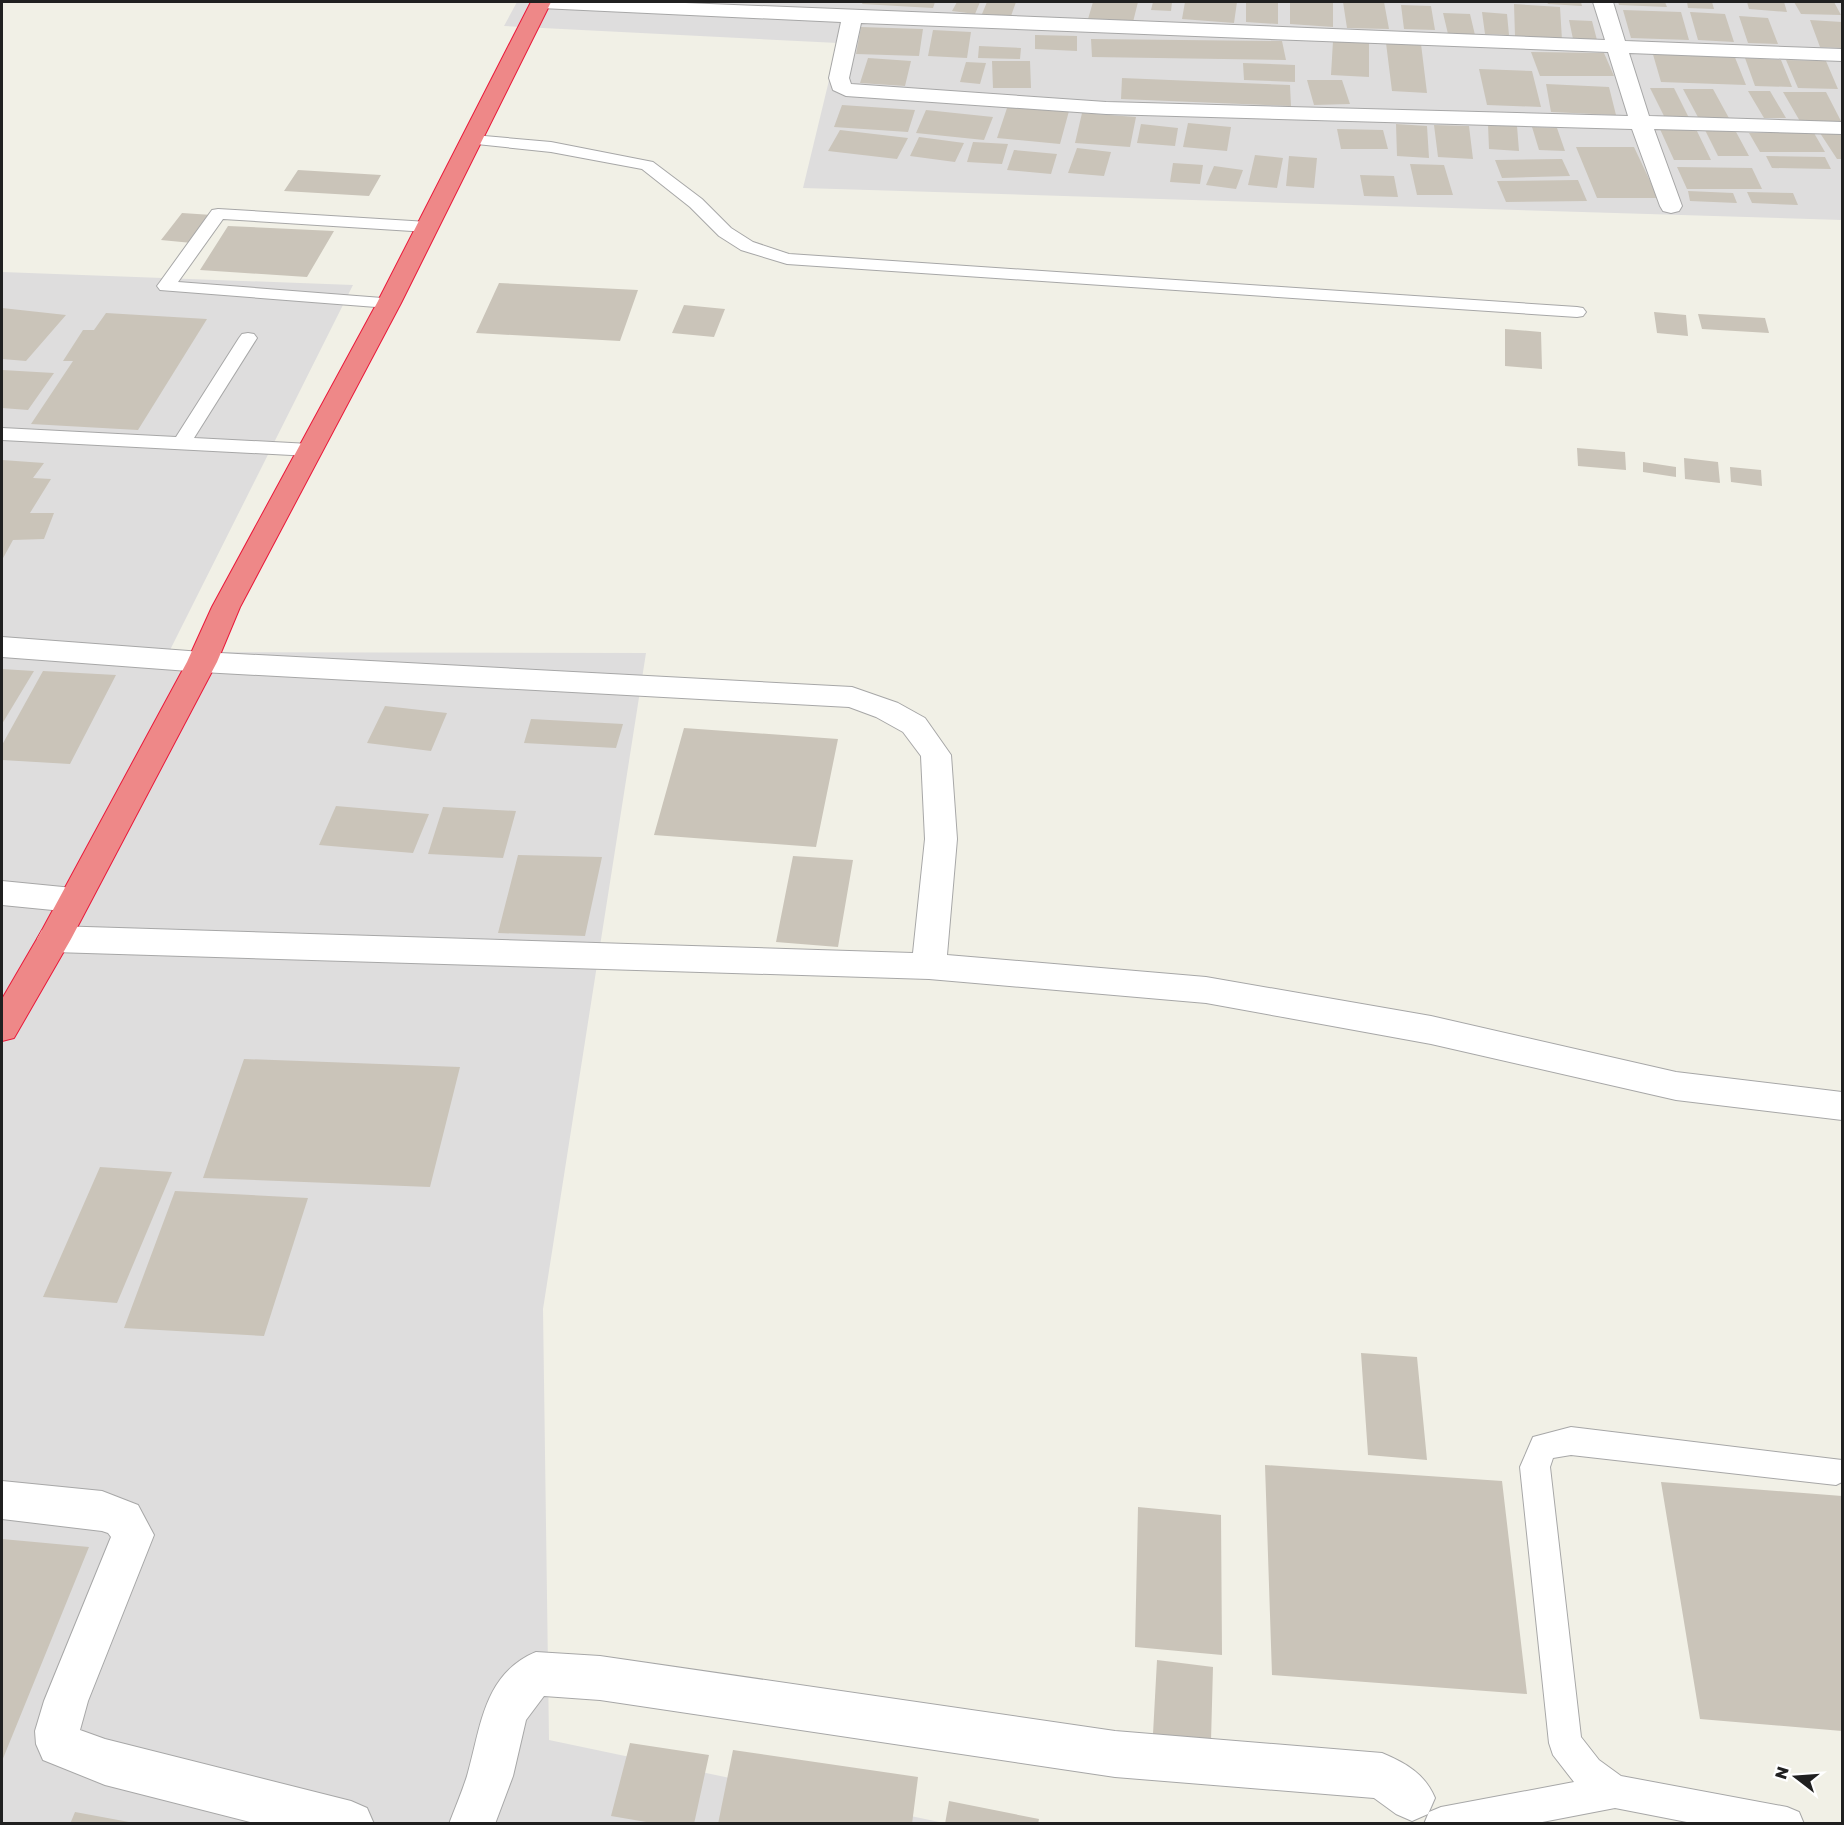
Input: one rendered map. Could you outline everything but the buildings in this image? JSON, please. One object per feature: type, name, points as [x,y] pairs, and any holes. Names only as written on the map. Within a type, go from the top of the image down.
[{"type":"highway","points":[[2,1028],[54,939],[202,662],[226,607],[389,303],[541,2]]},
{"type":"street","points":[[541,2],[1842,55]]},
{"type":"street","points":[[1603,2],[1641,124],[1671,206]]},
{"type":"street","points":[[852,16],[839,78],[840,86],[846,90],[1106,108],[1842,128]]},
{"type":"street","points":[[2,647],[202,662],[852,697],[887,710],[914,725],[936,755],[941,839],[929,966]]},
{"type":"street","points":[[2,893],[73,900]]},
{"type":"street","points":[[54,939],[929,966],[1206,990],[1431,1030],[1676,1086],[1842,1106]]},
{"type":"street","points":[[2,1500],[102,1511],[123,1519],[133,1535],[66,1701],[57,1731],[59,1744],[105,1762],[351,1824]]},
{"type":"street","points":[[472,1824],[489,1778],[506,1708],[520,1686],[536,1674],[600,1678],[1115,1754],[1382,1776],[1430,1815]]},
{"type":"lane","points":[[473,140],[551,147],[647,165],[696,203],[725,232],[747,246],[787,259],[1577,312]]},
{"type":"lane","points":[[389,303],[166,286],[218,214],[428,227]]},
{"type":"lane","points":[[181,444],[248,338]]},
{"type":"lane","points":[[2,434],[310,450]]},
{"type":"lane","points":[[1615,1791],[1587,1772],[1565,1743],[1535,1467],[1543,1447],[1571,1441],[1836,1472]]},
{"type":"lane","points":[[1430,1815],[1615,1791],[1787,1824]]},
{"type":"shaded area","points":[[517,2],[1842,2],[1842,220],[803,188],[838,43],[504,26]]},
{"type":"shaded area","points":[[2,272],[353,285],[169,652],[646,653],[543,1309],[549,1740],[944,1823],[2,1824]]}]
